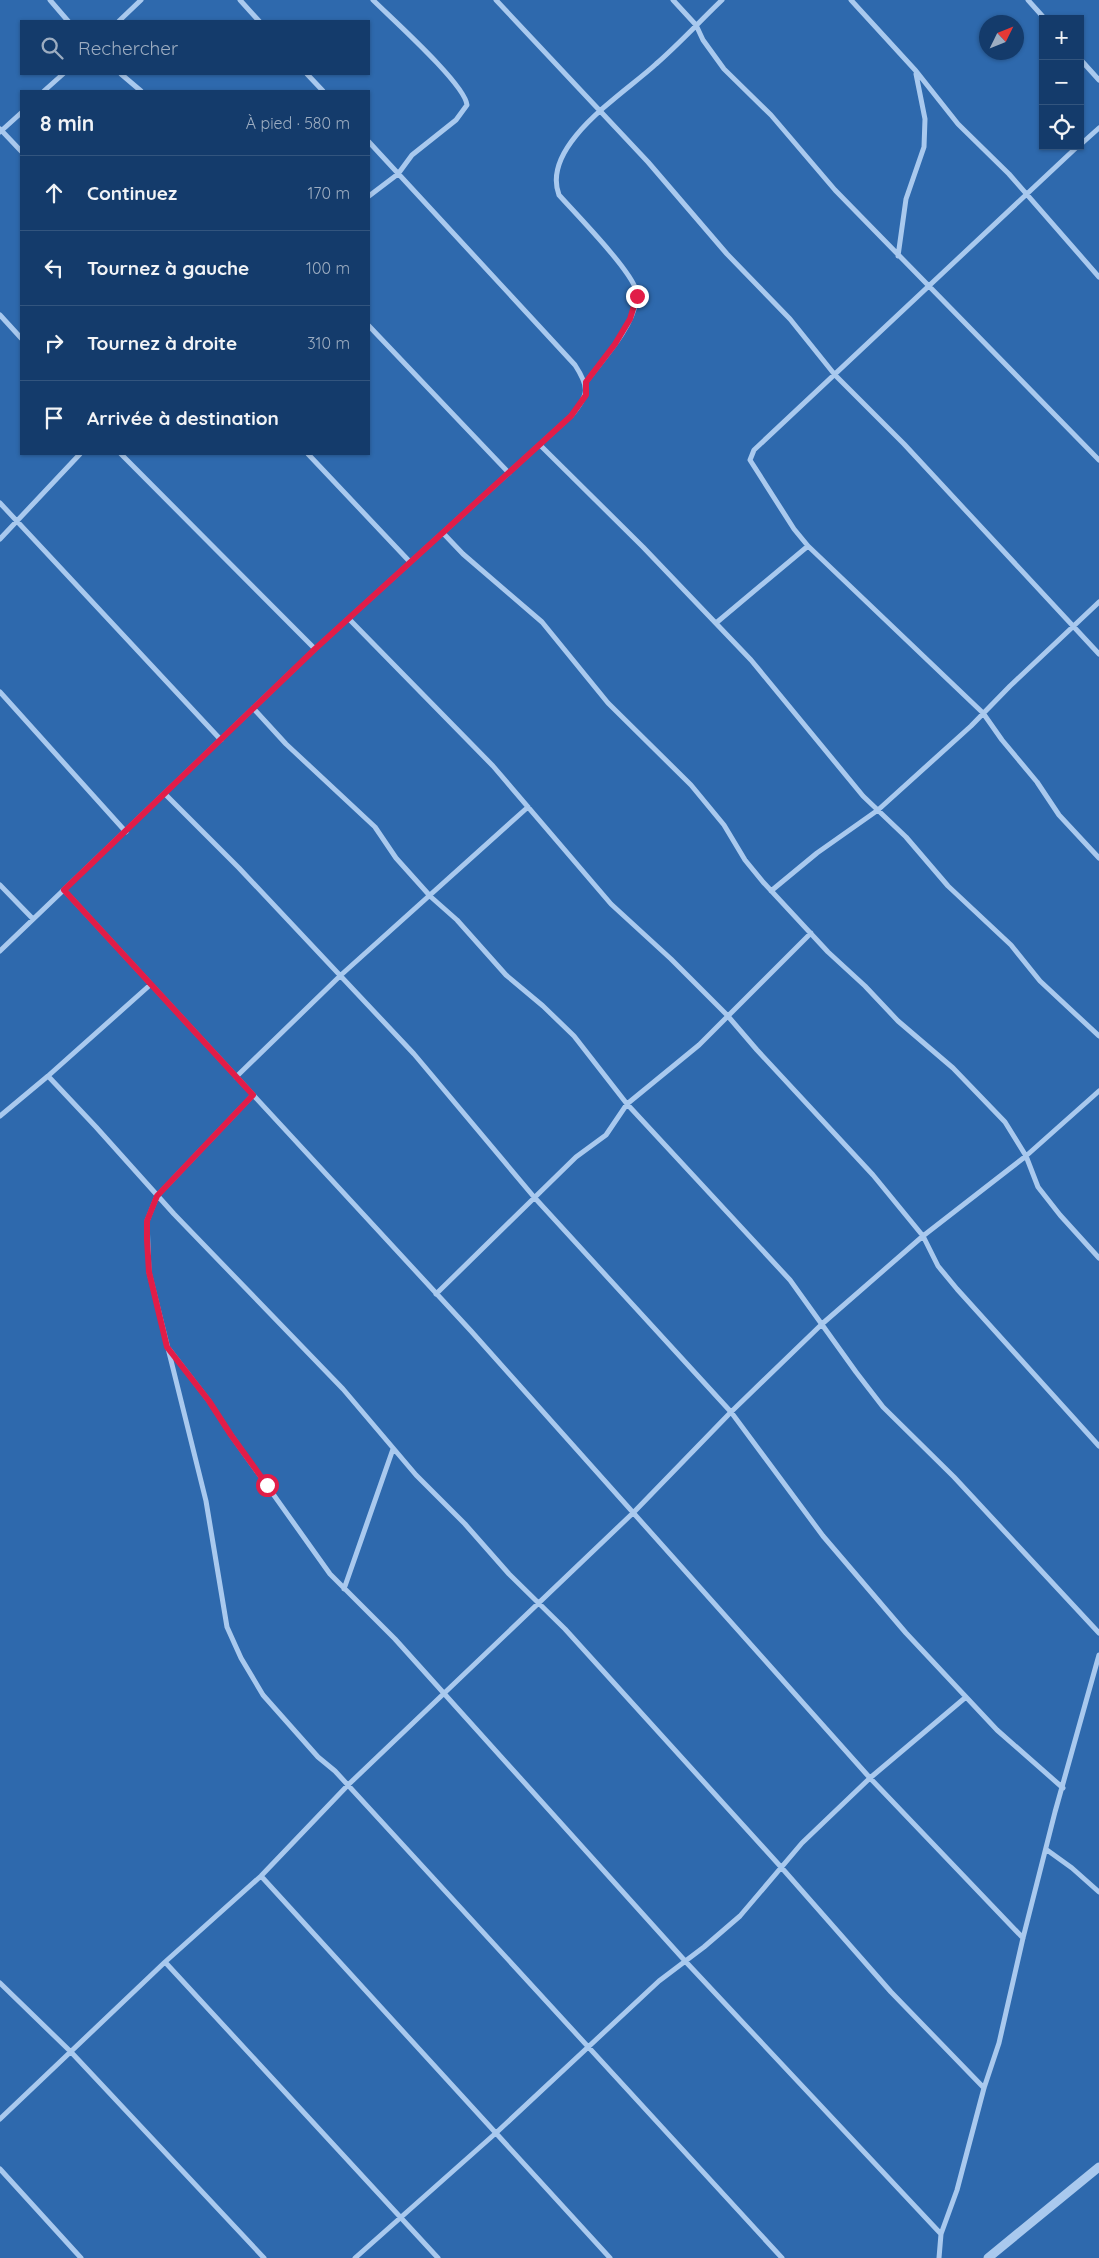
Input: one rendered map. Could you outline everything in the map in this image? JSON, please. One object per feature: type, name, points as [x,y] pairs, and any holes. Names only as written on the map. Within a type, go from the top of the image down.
[{"type":"street","points":[[50,0],[67,20]]},
{"type":"street","points":[[120,20],[140,0]]},
{"type":"street","points":[[240,0],[258,20]]},
{"type":"street","points":[[370,195],[398,174],[412,155],[456,120],[464,111],[466,99],[442,69],[373,0]]},
{"type":"street","points":[[496,0],[648,162],[727,254],[790,319],[835,375],[904,444],[1099,654]]},
{"type":"street","points":[[673,0],[696,25],[703,40],[724,69],[771,115],[835,190],[1099,460]]},
{"type":"street","points":[[586,382],[626,326],[634,311],[637,296],[636,290],[628,276],[560,194],[556,185],[555,175],[568,147],[577,134],[600,111],[656,64],[722,0]]},
{"type":"street","points":[[852,0],[916,71],[958,124],[1009,174],[1099,277]]},
{"type":"street","points":[[1028,0],[1041,15]]},
{"type":"street","points":[[1081,60],[1099,80]]},
{"type":"street","points":[[898,256],[906,199],[924,147],[925,119],[916,71]]},
{"type":"street","points":[[45,90],[62,75]]},
{"type":"street","points":[[122,75],[140,90]]},
{"type":"street","points":[[308,75],[322,90]]},
{"type":"street","points":[[20,114],[1,131],[20,151]]},
{"type":"street","points":[[1084,141],[1099,128]]},
{"type":"street","points":[[0,951],[315,649],[540,446],[581,405],[586,395],[586,382],[575,365],[370,143]]},
{"type":"street","points":[[1074,150],[751,455],[752,466],[774,496],[794,529],[808,546],[983,713],[1002,740],[1038,782],[1060,815],[1099,858]]},
{"type":"street","points":[[0,315],[20,337]]},
{"type":"street","points":[[370,327],[509,473]]},
{"type":"street","points":[[540,446],[637,541],[751,660],[862,796],[906,837],[948,886],[1011,945],[1040,982],[1099,1036]]},
{"type":"street","points":[[0,539],[79,455]]},
{"type":"street","points":[[122,455],[315,649]]},
{"type":"street","points":[[309,455],[410,562]]},
{"type":"street","points":[[0,502],[221,740]]},
{"type":"street","points":[[443,533],[463,554],[542,622],[608,703],[691,785],[724,825],[745,860],[810,933],[898,1021],[953,1068],[1005,1122],[1026,1156],[1038,1187],[1060,1215],[1099,1258]]},
{"type":"street","points":[[716,623],[808,546]]},
{"type":"street","points":[[771,891],[817,852],[878,810],[1099,602]]},
{"type":"street","points":[[350,619],[493,766],[611,904],[671,959],[727,1015],[757,1050],[879,1181],[923,1236],[938,1266],[956,1289],[1099,1446]]},
{"type":"street","points":[[0,692],[126,832]]},
{"type":"street","points":[[253,708],[286,744],[375,827],[396,858],[431,897],[457,920],[506,975],[543,1006],[574,1036],[627,1104],[790,1280],[883,1407],[954,1477],[1099,1633]]},
{"type":"street","points":[[165,794],[341,975],[414,1054],[534,1197],[730,1412],[823,1536],[906,1633],[997,1730],[1063,1788]]},
{"type":"street","points":[[236,1078],[341,975],[431,897],[528,807]]},
{"type":"street","points":[[0,885],[34,919]]},
{"type":"street","points":[[64,890],[634,1512],[870,1778],[1023,1938]]},
{"type":"street","points":[[436,1294],[576,1157],[606,1135],[627,1104],[698,1045],[782,964],[810,933]]},
{"type":"street","points":[[0,1116],[150,985]]},
{"type":"street","points":[[48,1076],[157,1196],[343,1389],[393,1449],[538,1603],[566,1629],[891,1992],[984,2088]]},
{"type":"street","points":[[0,2119],[165,1962],[261,1876],[348,1786],[634,1512],[730,1412],[822,1324],[923,1236],[1026,1156],[1099,1091]]},
{"type":"street","points":[[253,1095],[157,1196],[147,1221],[149,1272],[206,1501],[227,1627],[241,1658],[263,1695],[318,1757],[336,1771],[590,2046],[782,2258]]},
{"type":"street","points":[[167,1347],[209,1401],[330,1574],[395,1639],[686,1962],[941,2234]]},
{"type":"street","points":[[344,1589],[393,1449]]},
{"type":"street","points":[[939,2258],[941,2234],[957,2190],[984,2088],[999,2043],[1023,1938],[1099,1655]]},
{"type":"street","points":[[355,2258],[400,2216],[497,2132],[659,1981],[686,1962],[740,1916],[802,1843],[870,1778],[966,1697]]},
{"type":"street","points":[[1047,1850],[1072,1868],[1099,1892]]},
{"type":"street","points":[[261,1876],[497,2132],[610,2258]]},
{"type":"street","points":[[165,1962],[438,2258]]},
{"type":"street","points":[[0,1983],[72,2052],[264,2258]]},
{"type":"street","points":[[988,2258],[1099,2167]]},
{"type":"street","points":[[0,2169],[81,2258]]},
{"type":"shaded area","points":[[0,0],[1099,0],[1099,2258],[0,2258]]},
{"type":"route","points":[[267,1485],[209,1401],[167,1347],[149,1272],[147,1240],[147,1221],[157,1196],[253,1095],[64,890],[315,649],[571,416],[581,405],[586,395],[586,382],[615,344],[630,319],[637,296]]}]
